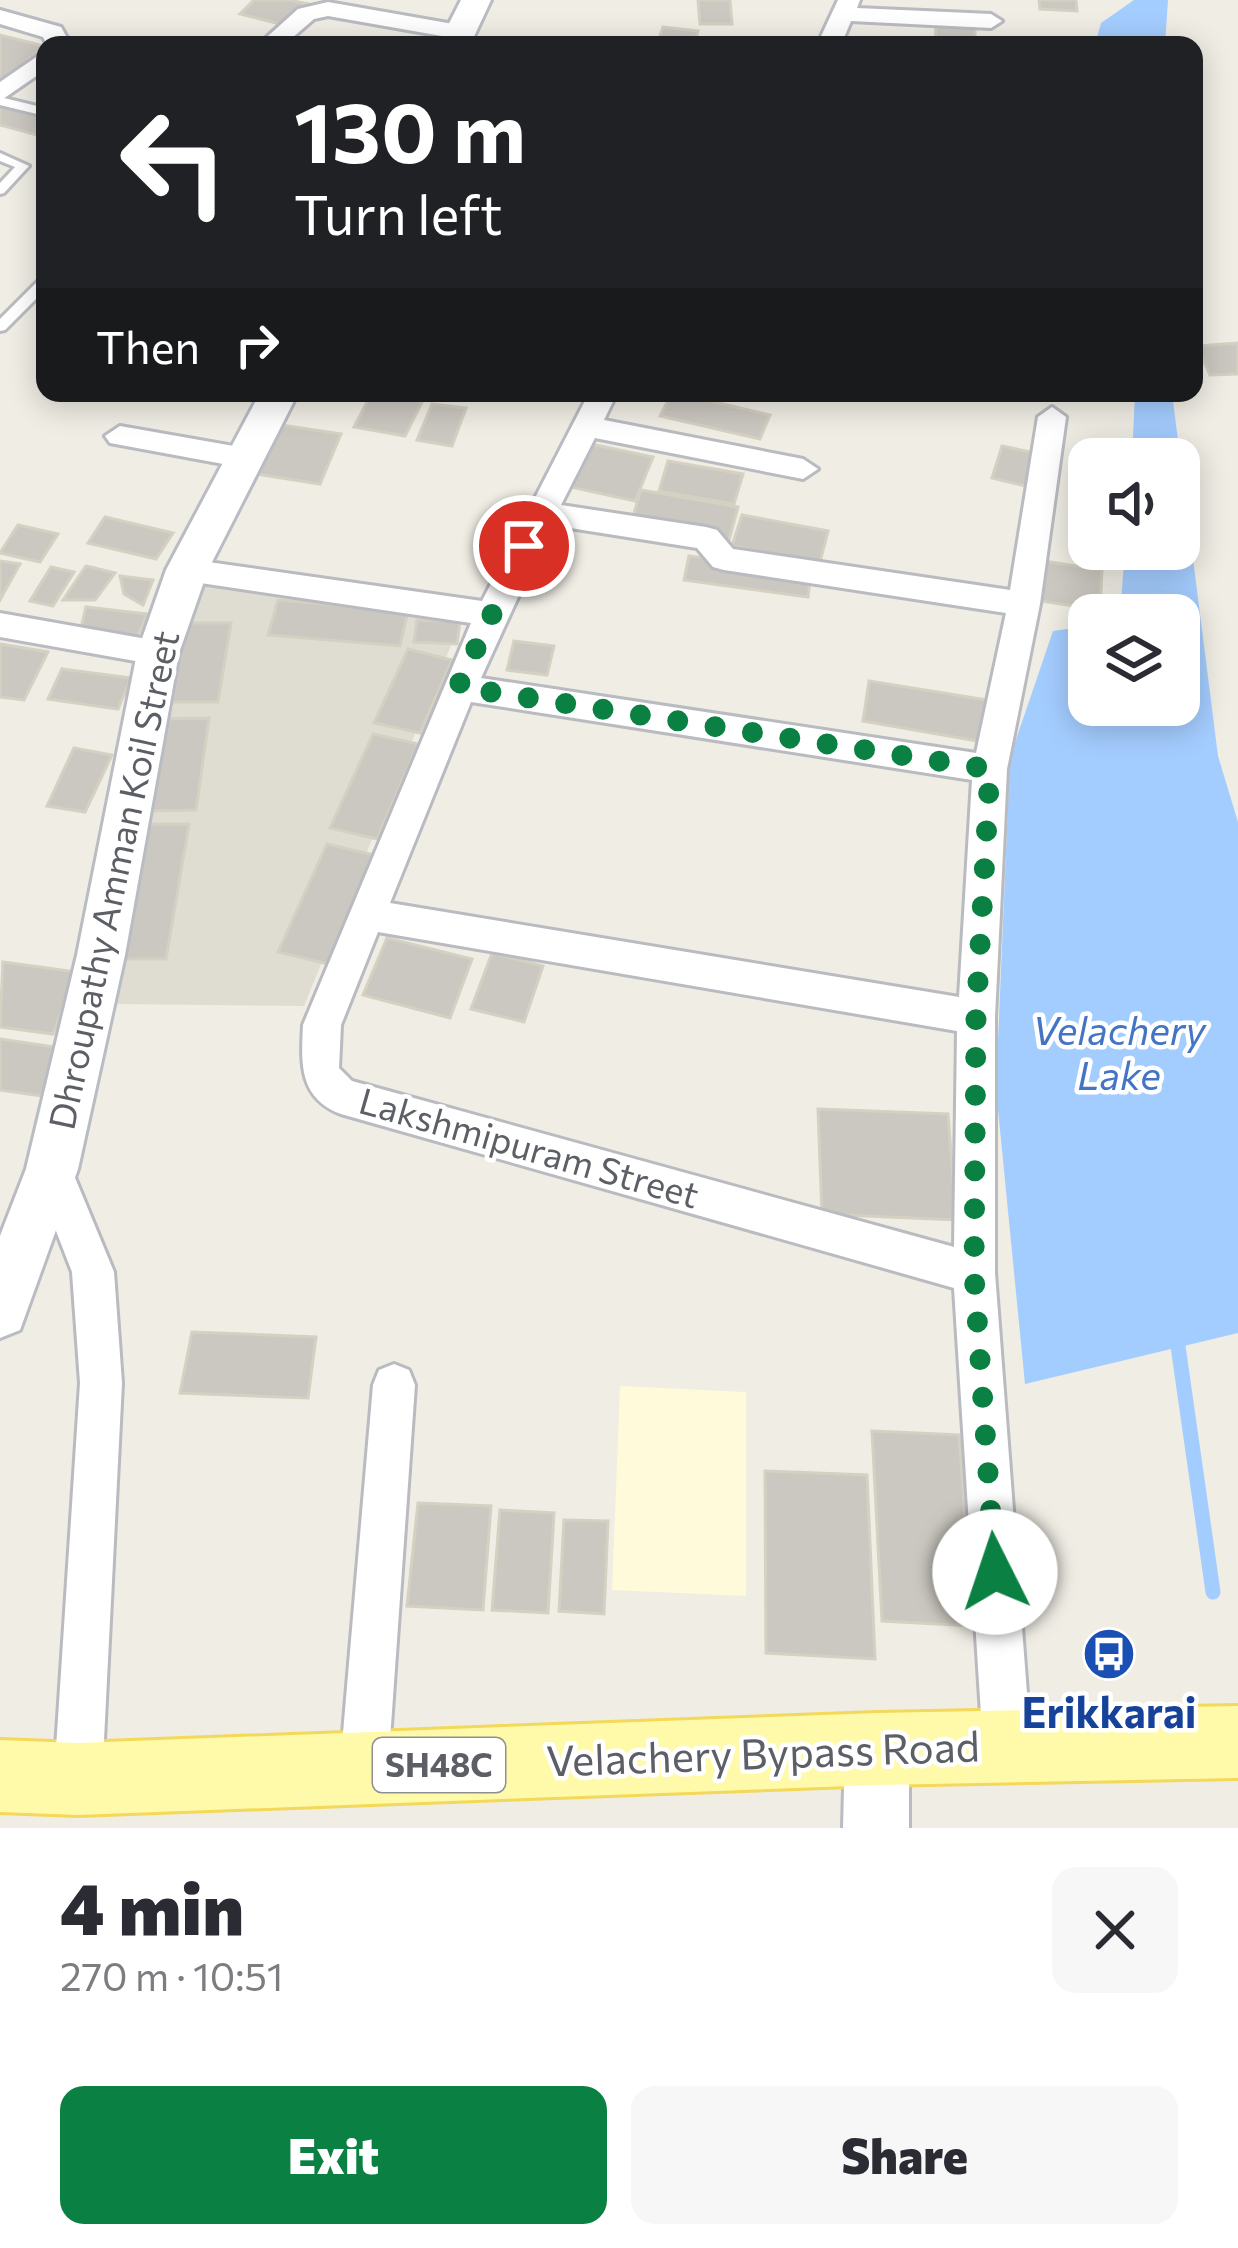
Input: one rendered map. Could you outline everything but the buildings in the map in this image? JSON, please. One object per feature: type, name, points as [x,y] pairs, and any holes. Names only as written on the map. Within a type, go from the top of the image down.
[{"type":"main road","name":"Velachery Bypass Road","points":[[0,1776],[78,1780],[878,1749],[1238,1742]]},
{"type":"street","points":[[458,36],[476,0]]},
{"type":"street","points":[[833,36],[845,7],[925,18],[992,20]]},
{"type":"street","points":[[281,36],[307,14],[328,10],[443,36]]},
{"type":"street","points":[[0,17],[55,36]]},
{"type":"street","points":[[925,18],[925,36]]},
{"type":"street","points":[[0,97],[36,66]]},
{"type":"street","name":"Dhroupathy Amman Koil Street","points":[[0,1310],[52,1169],[100,955],[158,652],[187,570],[274,402]]},
{"type":"street","name":"Lakshmipuram Street","points":[[599,402],[490,614],[364,914],[322,1025],[320,1068],[326,1084],[341,1096],[974,1274]]},
{"type":"street","points":[[1007,1746],[974,1274],[976,1017],[990,769],[1024,604],[1052,417]]},
{"type":"street","points":[[587,427],[803,469]]},
{"type":"street","points":[[121,436],[245,458]]},
{"type":"street","points":[[540,512],[706,538],[724,559],[1024,604]]},
{"type":"street","points":[[187,570],[490,614]]},
{"type":"street","points":[[0,625],[158,652]]},
{"type":"street","points":[[458,687],[990,769]]},
{"type":"street","points":[[364,914],[976,1017]]},
{"type":"street","points":[[52,1169],[93,1272],[101,1383],[78,1780]]},
{"type":"street","points":[[364,1768],[394,1385]]},
{"type":"street","points":[[876,1828],[878,1749]]},
{"type":"lane","points":[[0,97],[36,109]]},
{"type":"lane","points":[[0,157],[23,168],[0,190]]},
{"type":"lane","points":[[0,327],[36,291]]},
{"type":"shaded area","points":[[195,564],[463,616],[304,1006],[116,1004]]},
{"type":"shaded area","points":[[620,1386],[746,1392],[746,1596],[612,1590]]},
{"type":"water","points":[[1134,0],[1168,0],[1166,36],[1097,36],[1101,23]]},
{"type":"water","name":"Velachery Lake","points":[[1135,402],[1173,402],[1178,438],[1133,438]]},
{"type":"water","name":"Velachery Lake","points":[[1123,570],[1194,570],[1197,594],[1122,594]]},
{"type":"water","name":"Velachery Lake","points":[[1200,614],[1218,756],[1238,822],[1238,1333],[1025,1384],[996,1089],[1010,757],[1053,631],[1068,629],[1068,726],[1200,726]]},
{"type":"waterway","points":[[1176,1332],[1213,1592]]},
{"type":"place","name":"Erikkarai","points":[[1109,1654]]},
{"type":"route","points":[[524,546],[458,687],[990,769],[992,802],[976,1017],[974,1274],[995,1572]]}]
